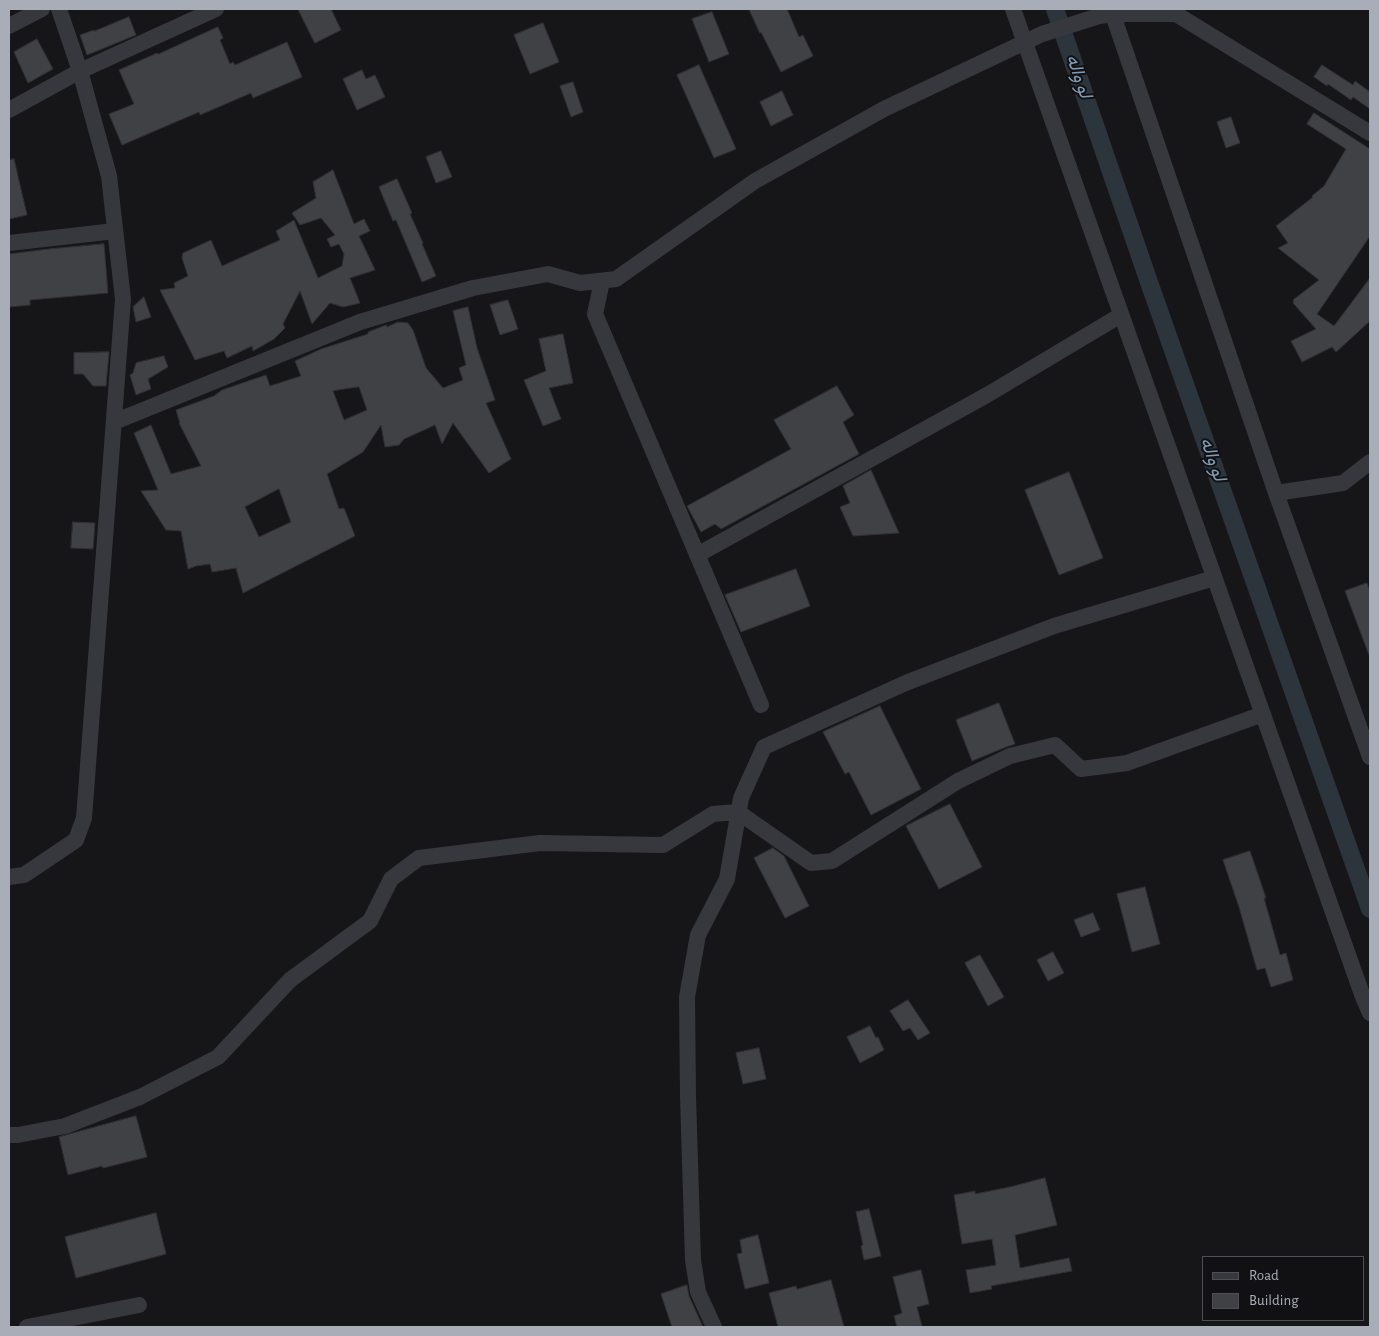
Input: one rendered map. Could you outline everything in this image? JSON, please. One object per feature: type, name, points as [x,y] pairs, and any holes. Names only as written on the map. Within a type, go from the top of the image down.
[{"type":"street","points":[[9,26],[42,9]]},
{"type":"street","points":[[9,877],[24,875],[76,840],[84,818],[123,299],[110,176],[80,71],[59,9]]},
{"type":"street","points":[[9,110],[80,71],[216,9]]},
{"type":"street","points":[[1013,9],[1370,1013]]},
{"type":"street","points":[[1107,13],[1370,758]]},
{"type":"street","points":[[114,422],[360,322],[473,288],[548,274],[580,283],[616,279],[755,181],[884,109],[1042,34],[1107,13],[1176,14],[1370,133]]},
{"type":"street","points":[[9,243],[116,231]]},
{"type":"street","points":[[602,280],[595,314],[761,705]]},
{"type":"street","points":[[697,554],[987,395],[1121,315]]},
{"type":"street","points":[[1276,493],[1343,483],[1370,462]]},
{"type":"street","points":[[714,1327],[698,1292],[693,1260],[687,997],[698,935],[727,879],[741,798],[764,747],[908,682],[1054,626],[1214,578]]},
{"type":"street","points":[[9,1135],[66,1126],[140,1097],[218,1057],[290,980],[370,921],[391,879],[419,858],[540,843],[663,845],[713,814],[738,812],[811,863],[832,861],[958,780],[1010,756],[1054,745],[1081,769],[1127,763],[1263,714]]},
{"type":"street","points":[[27,1327],[139,1305]]},
{"type":"building","points":[[298,9],[331,9],[341,30],[315,43]]},
{"type":"building","points":[[749,9],[787,9],[799,37],[803,35],[813,56],[781,72]]},
{"type":"building","points":[[712,12],[729,54],[709,62],[692,19]]},
{"type":"building","points":[[129,17],[136,35],[87,55],[80,35]]},
{"type":"building","points":[[543,23],[559,62],[530,74],[514,35]]},
{"type":"building","points":[[218,27],[223,38],[220,40],[230,64],[233,62],[235,65],[287,42],[302,77],[253,98],[251,93],[200,115],[199,112],[122,145],[109,114],[134,104],[119,70]]},
{"type":"building","points":[[37,39],[53,69],[28,83],[14,52]]},
{"type":"building","points":[[699,65],[736,149],[714,158],[677,75]]},
{"type":"building","points":[[1322,65],[1353,85],[1355,81],[1370,92],[1370,109],[1353,97],[1351,100],[1314,77]]},
{"type":"building","points":[[362,70],[366,79],[375,75],[385,97],[357,110],[343,79]]},
{"type":"building","points":[[573,82],[583,112],[571,117],[560,86]]},
{"type":"building","points":[[782,91],[793,115],[771,126],[760,102]]},
{"type":"building","points":[[1314,113],[1370,149],[1370,236],[1317,314],[1334,326],[1370,278],[1370,321],[1336,352],[1332,347],[1302,362],[1291,341],[1316,329],[1293,303],[1293,300],[1319,280],[1278,248],[1288,243],[1276,226],[1324,186],[1346,149],[1307,124]]},
{"type":"building","points":[[1231,117],[1240,143],[1226,148],[1217,122]]},
{"type":"building","points":[[441,151],[452,177],[436,183],[426,157]]},
{"type":"building","points":[[14,159],[27,215],[9,219],[9,160]]},
{"type":"building","points":[[333,170],[354,224],[364,219],[370,231],[359,236],[375,270],[350,278],[360,303],[343,307],[330,303],[312,324],[300,291],[283,324],[285,328],[274,339],[253,351],[252,346],[227,358],[224,351],[195,360],[160,290],[175,288],[174,283],[188,276],[182,258],[183,253],[211,240],[222,266],[280,240],[276,231],[294,220],[318,278],[342,266],[344,254],[339,244],[331,247],[327,239],[335,235],[321,218],[300,225],[292,213],[316,198],[313,182]]},
{"type":"building","points":[[397,179],[436,276],[422,282],[396,220],[393,221],[379,187]]},
{"type":"building","points":[[104,244],[108,293],[30,300],[30,305],[9,307],[9,254]]},
{"type":"building","points":[[144,297],[151,317],[136,322],[133,307]]},
{"type":"building","points":[[508,300],[518,329],[500,335],[490,305]]},
{"type":"building","points":[[468,307],[477,348],[495,400],[486,403],[511,459],[489,473],[453,423],[442,444],[435,425],[404,439],[399,445],[385,447],[381,425],[363,452],[327,474],[339,509],[344,508],[355,536],[243,593],[236,568],[212,572],[210,564],[188,569],[181,531],[166,530],[141,491],[158,490],[134,433],[151,425],[171,474],[201,466],[179,423],[176,410],[214,396],[222,390],[266,375],[270,386],[301,376],[295,361],[321,349],[398,322],[408,323],[413,330],[426,368],[443,388],[463,380],[459,368],[466,365],[453,311]],"holes":[[[359,387],[367,410],[344,420],[333,391]],[[279,489],[291,522],[259,537],[245,507]]]},
{"type":"building","points":[[563,334],[573,383],[549,388],[561,419],[543,426],[524,380],[546,371],[539,339]]},
{"type":"building","points":[[109,352],[106,386],[93,386],[83,374],[74,374],[74,353]]},
{"type":"building","points":[[164,356],[168,367],[148,379],[151,389],[136,395],[130,375],[133,373],[136,363]]},
{"type":"building","points":[[837,386],[854,415],[843,422],[859,454],[721,529],[715,524],[701,532],[687,506],[791,449],[774,420]]},
{"type":"building","points":[[871,470],[899,533],[853,536],[840,507],[850,503],[843,486]]},
{"type":"building","points":[[1069,472],[1103,558],[1059,575],[1025,490]]},
{"type":"building","points":[[73,522],[95,523],[93,549],[71,548]]},
{"type":"building","points":[[796,569],[810,606],[741,632],[725,595]]},
{"type":"building","points":[[1367,583],[1370,592],[1370,655],[1345,591]]},
{"type":"building","points":[[999,703],[1015,744],[972,761],[956,720]]},
{"type":"building","points":[[880,706],[921,789],[871,815],[849,772],[845,774],[823,732]]},
{"type":"building","points":[[950,804],[982,867],[939,889],[906,826]]},
{"type":"building","points":[[773,848],[784,856],[809,906],[785,918],[754,858]]},
{"type":"building","points":[[1250,851],[1266,898],[1264,898],[1280,955],[1286,953],[1293,980],[1271,987],[1265,968],[1257,970],[1223,860]]},
{"type":"building","points":[[1145,887],[1160,944],[1132,952],[1117,894]]},
{"type":"building","points":[[1093,913],[1100,930],[1081,937],[1074,920]]},
{"type":"building","points":[[1053,952],[1064,973],[1048,981],[1037,960]]},
{"type":"building","points":[[980,955],[1004,997],[988,1006],[965,963]]},
{"type":"building","points":[[908,1000],[930,1033],[918,1040],[910,1028],[903,1031],[890,1011]]},
{"type":"building","points":[[870,1026],[884,1050],[860,1063],[847,1037]]},
{"type":"building","points":[[759,1048],[766,1079],[743,1084],[736,1053]]},
{"type":"building","points":[[136,1116],[147,1157],[68,1175],[59,1137]]},
{"type":"building","points":[[1045,1178],[1057,1225],[1015,1235],[1020,1268],[1069,1258],[1072,1271],[991,1286],[992,1289],[970,1293],[966,1270],[996,1265],[992,1239],[962,1244],[954,1195],[975,1191],[975,1194]]},
{"type":"building","points":[[869,1209],[881,1256],[864,1260],[856,1212]]},
{"type":"building","points":[[156,1213],[166,1254],[76,1278],[65,1237]]},
{"type":"building","points":[[758,1235],[769,1283],[745,1289],[737,1254],[742,1253],[740,1240]]},
{"type":"building","points":[[921,1270],[929,1304],[917,1307],[922,1327],[897,1327],[894,1316],[902,1313],[893,1277]]},
{"type":"building","points":[[831,1280],[844,1327],[778,1327],[769,1293],[796,1286],[797,1289]]},
{"type":"building","points":[[687,1285],[689,1296],[703,1327],[672,1327],[661,1294]]},
{"type":"waterway","name":"لو واله","points":[[1055,9],[1150,285],[1370,909]]}]
